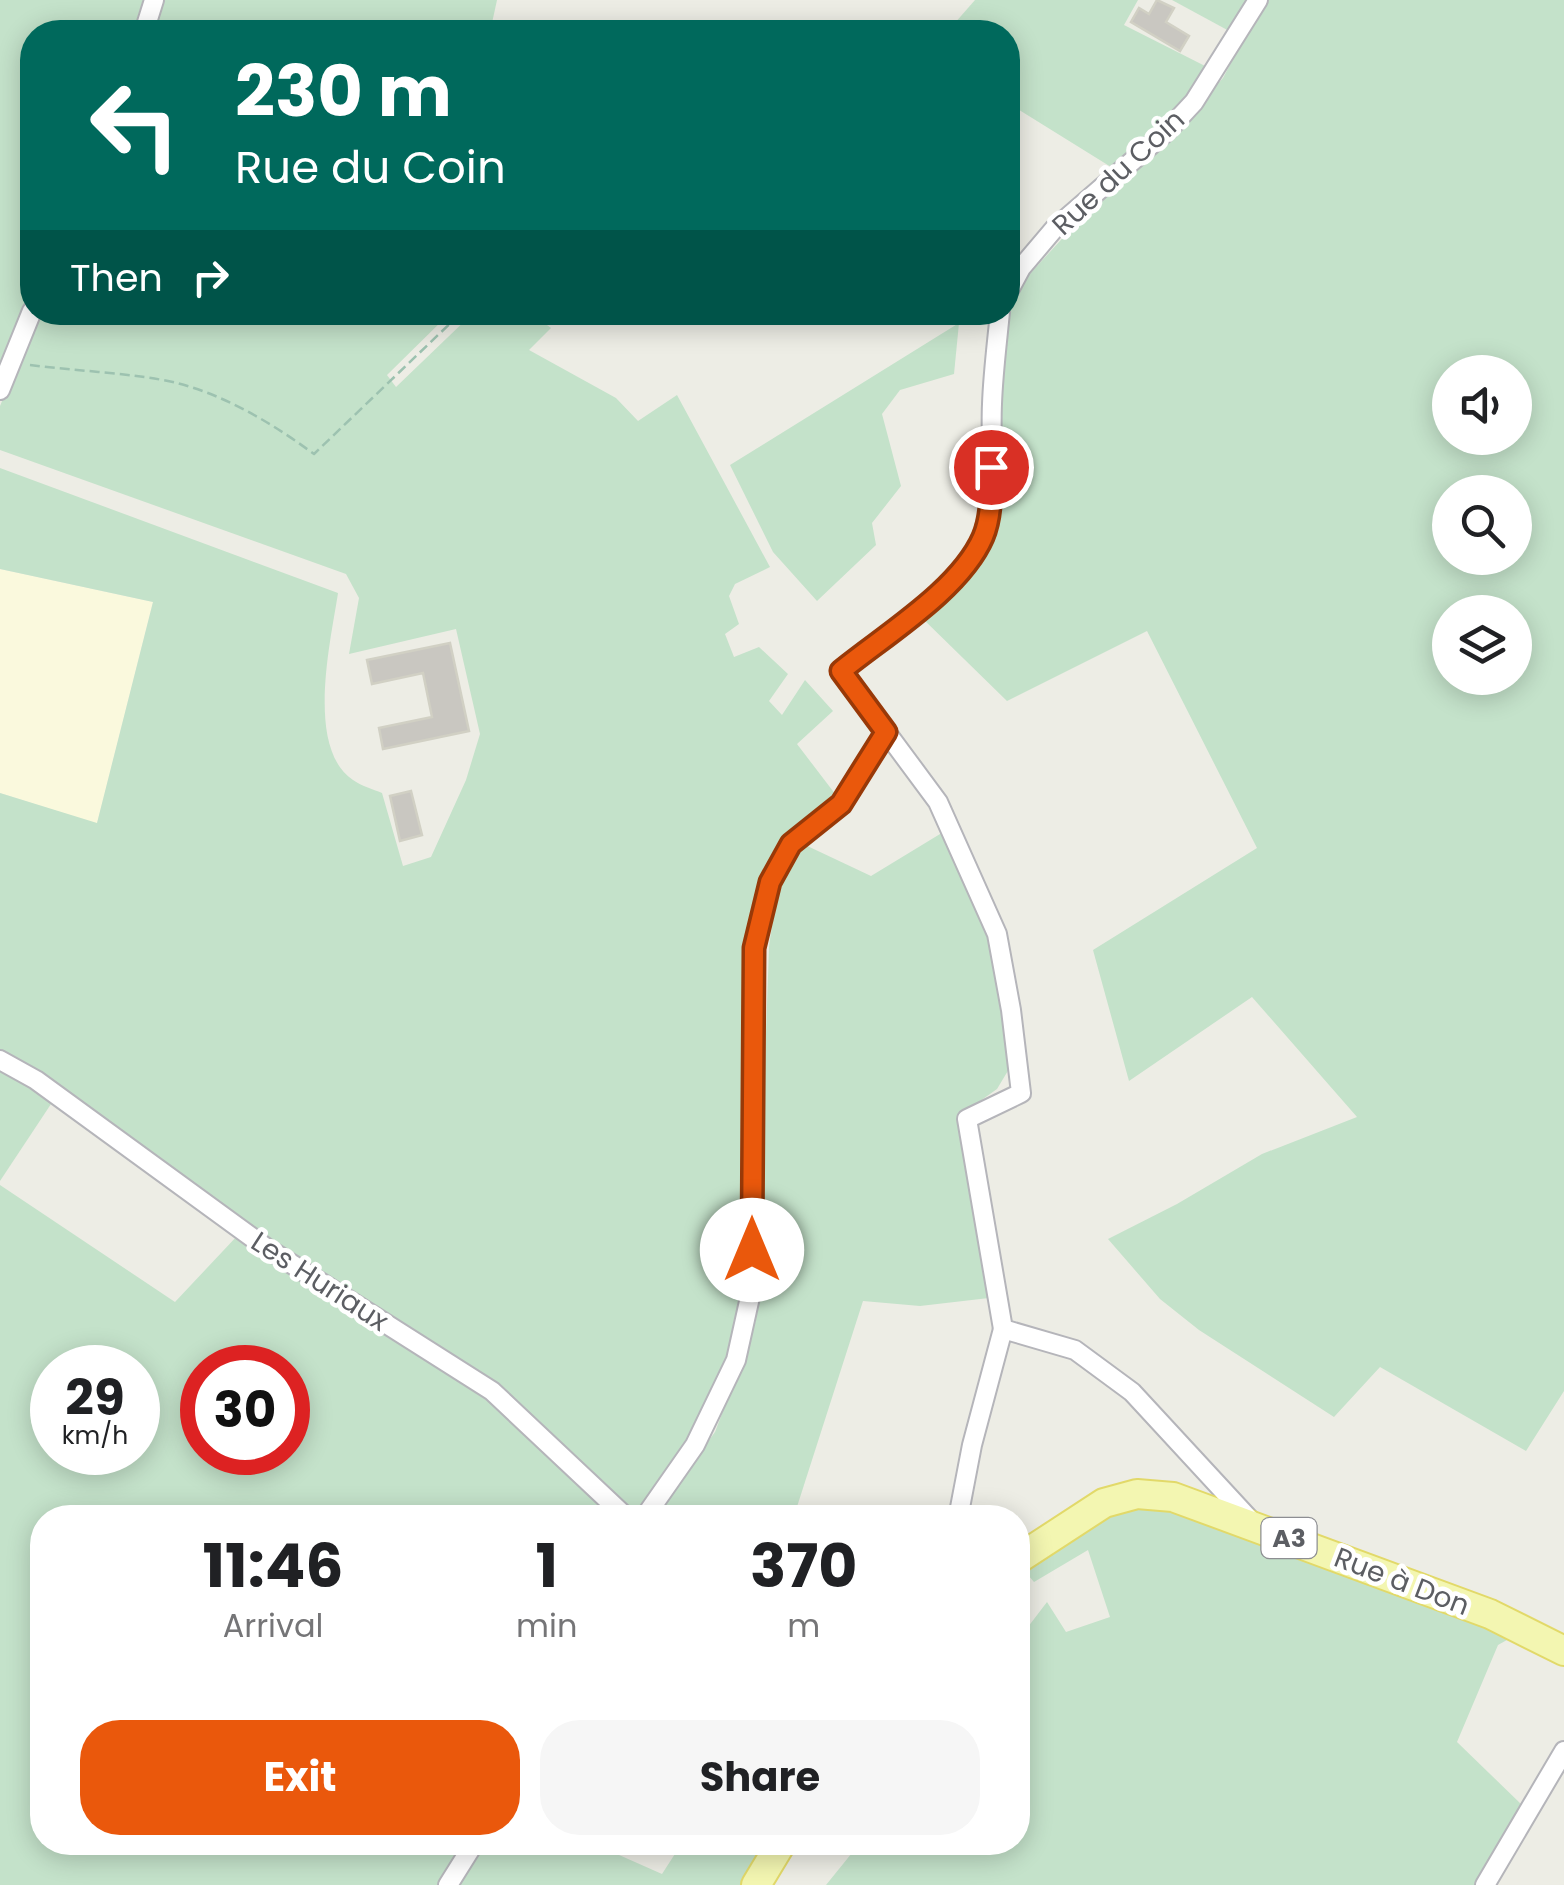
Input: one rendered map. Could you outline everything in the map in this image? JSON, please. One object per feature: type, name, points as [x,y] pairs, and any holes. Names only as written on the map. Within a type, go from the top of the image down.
[{"type":"main road","name":"Rue à Don","points":[[1030,1551],[1104,1503],[1137,1494],[1173,1497],[1490,1614],[1564,1651]]},
{"type":"main road","points":[[756,1885],[774,1855]]},
{"type":"street","name":"Rue du Coin","points":[[1020,270],[1054,229],[1167,132],[1194,102],[1258,0]]},
{"type":"street","points":[[0,390],[26,325]]},
{"type":"street","points":[[960,1505],[1003,1329],[966,1119],[1021,1093],[997,934],[938,802],[841,671],[937,594],[962,568],[983,536],[990,499],[999,325]]},
{"type":"street","points":[[653,1505],[696,1445],[736,1360],[752,1288],[754,948],[770,882],[791,844],[841,804],[886,732]]},
{"type":"street","name":"Les Huriaux","points":[[0,1060],[36,1080],[264,1247],[492,1391],[613,1505]]},
{"type":"street","points":[[1003,1329],[1075,1350],[1132,1392],[1256,1526]]},
{"type":"street","points":[[1485,1885],[1564,1751]]},
{"type":"street","points":[[448,1885],[467,1855]]},
{"type":"path","points":[[10,365],[176,383],[234,405],[281,430],[314,454],[448,325]]},
{"type":"shaded area","points":[[0,0],[143,0],[137,20],[20,20],[20,321],[0,367]]},
{"type":"shaded area","points":[[161,0],[497,0],[493,20],[155,20]]},
{"type":"shaded area","points":[[975,0],[1138,0],[1124,25],[1209,68],[1164,122],[1111,167],[1020,110],[1020,20],[958,20]]},
{"type":"shaded area","points":[[1172,0],[1250,0],[1231,32]]},
{"type":"shaded area","points":[[1264,0],[1564,0],[1564,1391],[1526,1451],[1380,1367],[1334,1417],[1199,1330],[1160,1299],[1108,1239],[1262,1154],[1357,1117],[1252,997],[1129,1081],[1093,950],[1257,848],[1147,631],[1007,701],[920,616],[978,565],[992,542],[1002,370],[1008,325],[1020,325],[1020,288],[1104,193],[1186,119],[1223,78]]},
{"type":"shaded area","points":[[33,325],[438,325],[387,375],[396,387],[461,325],[547,325],[551,328],[529,350],[616,398],[638,421],[677,395],[770,567],[735,584],[729,596],[739,624],[725,634],[734,657],[759,647],[788,674],[769,701],[782,715],[805,680],[833,711],[797,744],[839,799],[764,879],[744,1294],[728,1361],[690,1441],[641,1505],[620,1505],[494,1386],[271,1243],[0,1053],[0,793],[97,823],[153,602],[0,569],[0,468],[338,593],[325,692],[329,744],[338,765],[353,780],[382,793],[403,866],[431,857],[466,780],[480,734],[456,629],[349,654],[359,598],[346,574],[0,450],[0,406]]},
{"type":"shaded area","points":[[959,325],[954,374],[900,390],[882,414],[901,486],[872,523],[876,545],[817,601],[773,552],[730,465]]},
{"type":"shaded area","points":[[0,569],[153,602],[97,824],[0,793]]},
{"type":"shaded area","points":[[945,831],[990,941],[1004,1006],[1009,1069],[997,1089],[959,1116],[989,1298],[920,1306],[863,1301],[798,1505],[662,1505],[715,1432],[739,1369],[757,1296],[769,947],[783,880],[801,843],[871,876]]},
{"type":"shaded area","points":[[0,1070],[53,1101],[0,1181]]},
{"type":"shaded area","points":[[0,1185],[175,1302],[238,1235],[469,1384],[602,1505],[30,1505],[30,1855],[458,1855],[439,1885],[0,1885]]},
{"type":"shaded area","points":[[1123,1506],[1167,1508],[1296,1557],[1470,1615],[1514,1636],[1498,1645],[1457,1742],[1521,1804],[1477,1885],[826,1885],[850,1855],[1030,1855],[1030,1624],[1047,1602],[1066,1632],[1110,1617],[1088,1550],[1034,1582],[1030,1577],[1030,1562]]},
{"type":"shaded area","points":[[473,1855],[619,1855],[662,1874],[674,1855],[765,1855],[747,1885],[456,1885]]},
{"type":"building","points":[[1157,0],[1174,8],[1166,22],[1189,36],[1180,51],[1131,22],[1139,8],[1149,14]]},
{"type":"building","points":[[450,643],[469,731],[383,749],[379,728],[432,717],[423,673],[372,684],[367,660]]},
{"type":"building","points":[[411,791],[422,835],[400,841],[390,796]]},
{"type":"route","points":[[752,1250],[754,948],[770,882],[791,844],[841,804],[886,732],[841,671],[937,594],[962,568],[983,536],[991,467]]}]
